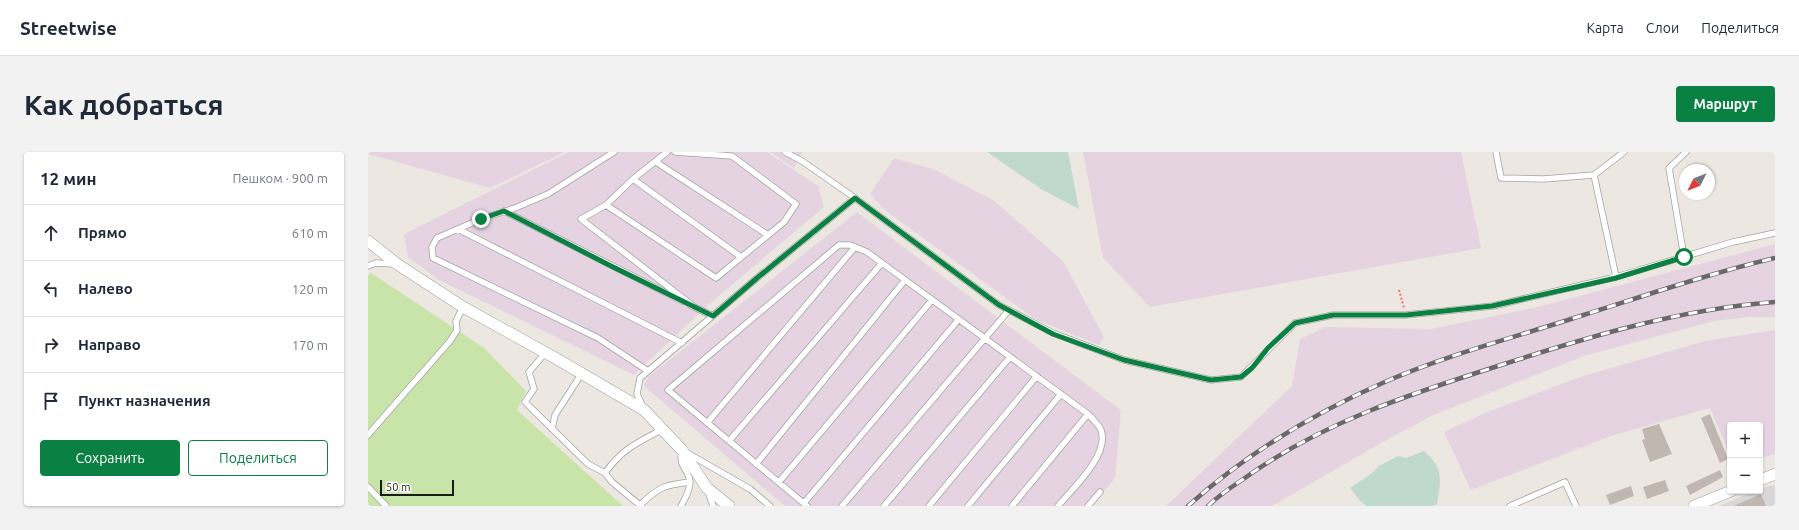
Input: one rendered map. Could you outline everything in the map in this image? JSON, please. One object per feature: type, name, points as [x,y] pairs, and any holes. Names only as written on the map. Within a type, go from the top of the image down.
[{"type":"street","points":[[368,241],[397,264],[463,307],[546,352],[644,410],[682,450],[708,488],[729,506]]},
{"type":"street","points":[[1763,479],[1774,477]]},
{"type":"street","points":[[1694,506],[1727,493]]},
{"type":"lane","points":[[614,152],[548,194],[438,238],[432,247],[433,258],[598,338],[648,371]]},
{"type":"lane","points":[[667,152],[633,179],[606,204],[581,219],[693,306]]},
{"type":"lane","points":[[606,204],[716,278],[784,222],[796,204],[732,156],[675,152]]},
{"type":"lane","points":[[785,152],[802,161],[855,198],[999,305],[1053,334],[1124,360],[1211,380],[1241,377],[1252,368],[1268,348],[1295,323],[1333,315],[1406,315],[1492,306],[1616,278],[1734,242],[1775,233]]},
{"type":"lane","points":[[1496,152],[1501,178],[1543,178],[1594,175],[1624,152]]},
{"type":"lane","points":[[1684,257],[1669,168],[1686,152]]},
{"type":"lane","points":[[656,162],[768,235]]},
{"type":"lane","points":[[1594,175],[1616,278]]},
{"type":"lane","points":[[633,179],[741,257]]},
{"type":"lane","points":[[644,410],[637,394],[640,378],[757,278],[855,198]]},
{"type":"lane","points":[[504,211],[713,316]]},
{"type":"lane","points":[[458,229],[682,343]]},
{"type":"lane","points":[[959,319],[805,504],[668,390],[839,245],[854,247],[867,252],[959,319],[985,339],[1037,376],[1088,414],[1101,430],[1102,440],[1095,463],[1058,506]]},
{"type":"lane","points":[[707,423],[854,247]]},
{"type":"lane","points":[[368,266],[376,263],[397,264]]},
{"type":"lane","points":[[729,441],[882,263]]},
{"type":"lane","points":[[756,464],[905,280]]},
{"type":"lane","points":[[779,482],[932,300]]},
{"type":"lane","points":[[368,435],[450,342],[457,330],[456,321],[463,307]]},
{"type":"lane","points":[[842,506],[1009,310]]},
{"type":"lane","points":[[546,352],[529,372],[534,389],[525,402],[588,464],[605,473],[612,482],[640,506],[653,492],[666,485],[690,482]]},
{"type":"lane","points":[[884,506],[1010,357]]},
{"type":"lane","points":[[552,429],[555,415],[582,373]]},
{"type":"lane","points":[[929,506],[1037,376]]},
{"type":"lane","points":[[968,506],[1061,394]]},
{"type":"lane","points":[[1012,506],[1088,414]]},
{"type":"lane","points":[[605,473],[627,447],[663,429]]},
{"type":"lane","points":[[681,506],[688,493],[690,482],[680,460],[682,450],[750,489],[770,506]]},
{"type":"lane","points":[[1510,506],[1565,482],[1576,506]]},
{"type":"lane","points":[[368,487],[386,506]]},
{"type":"lane","points":[[708,488],[713,506]]},
{"type":"lane","points":[[1088,506],[1100,492]]},
{"type":"path","points":[[1399,290],[1406,315]]},
{"type":"shaded area","points":[[368,152],[565,152],[490,188],[368,154]]},
{"type":"shaded area","points":[[569,152],[767,152],[818,186],[824,207],[708,305],[634,375],[439,280],[408,257],[404,234]]},
{"type":"shaded area","points":[[770,152],[802,152],[794,168]]},
{"type":"shaded area","points":[[1083,152],[1461,152],[1481,248],[1150,307],[1103,258]]},
{"type":"shaded area","points":[[894,158],[933,169],[993,200],[1063,261],[1104,337],[1099,345],[1035,319],[886,211],[870,194]]},
{"type":"shaded area","points":[[857,212],[1121,410],[1115,478],[1092,506],[785,506],[644,386],[648,377]]},
{"type":"shaded area","points":[[1775,244],[1775,317],[1749,317],[1714,321],[1584,356],[1433,415],[1381,443],[1272,506],[1166,506],[1292,386],[1300,339],[1325,327],[1431,329],[1538,307]]},
{"type":"shaded area","points":[[1775,330],[1775,454],[1763,457],[1763,422],[1727,422],[1727,448],[1710,408],[1614,435],[1471,490],[1444,432],[1485,413],[1583,376],[1705,341]]},
{"type":"shaded area","points":[[1775,485],[1775,506],[1719,506],[1748,494],[1763,494],[1764,487]]},
{"type":"green space","points":[[987,152],[1068,152],[1079,209],[1041,189]]},
{"type":"green space","points":[[371,273],[484,348],[526,391],[517,410],[623,506],[368,506],[368,276]]},
{"type":"green space","points":[[1424,451],[1435,463],[1440,475],[1437,504],[1432,506],[1367,506],[1361,502],[1350,488],[1372,473],[1379,466],[1398,456],[1406,458]]},
{"type":"building","points":[[1710,414],[1727,460],[1720,463],[1701,418]]},
{"type":"building","points":[[1659,424],[1672,454],[1650,462],[1642,440],[1645,439],[1642,429]]},
{"type":"building","points":[[1720,470],[1723,477],[1690,495],[1686,486]]},
{"type":"building","points":[[1665,480],[1669,491],[1647,499],[1643,487]]},
{"type":"building","points":[[1631,486],[1634,496],[1610,505],[1606,495]]},
{"type":"building","points":[[1761,494],[1766,506],[1734,506]]},
{"type":"railway","points":[[1188,506],[1234,469],[1308,420],[1387,381],[1480,347],[1699,278],[1775,258]]},
{"type":"railway","points":[[1208,506],[1220,495],[1272,460],[1303,442],[1334,426],[1367,412],[1433,387],[1535,354],[1636,325],[1705,311],[1775,302]]},
{"type":"route","points":[[481,219],[504,211],[713,316],[855,198],[999,305],[1053,334],[1124,360],[1211,380],[1241,377],[1252,368],[1268,348],[1295,323],[1333,315],[1406,315],[1492,306],[1616,278],[1684,257]]}]
